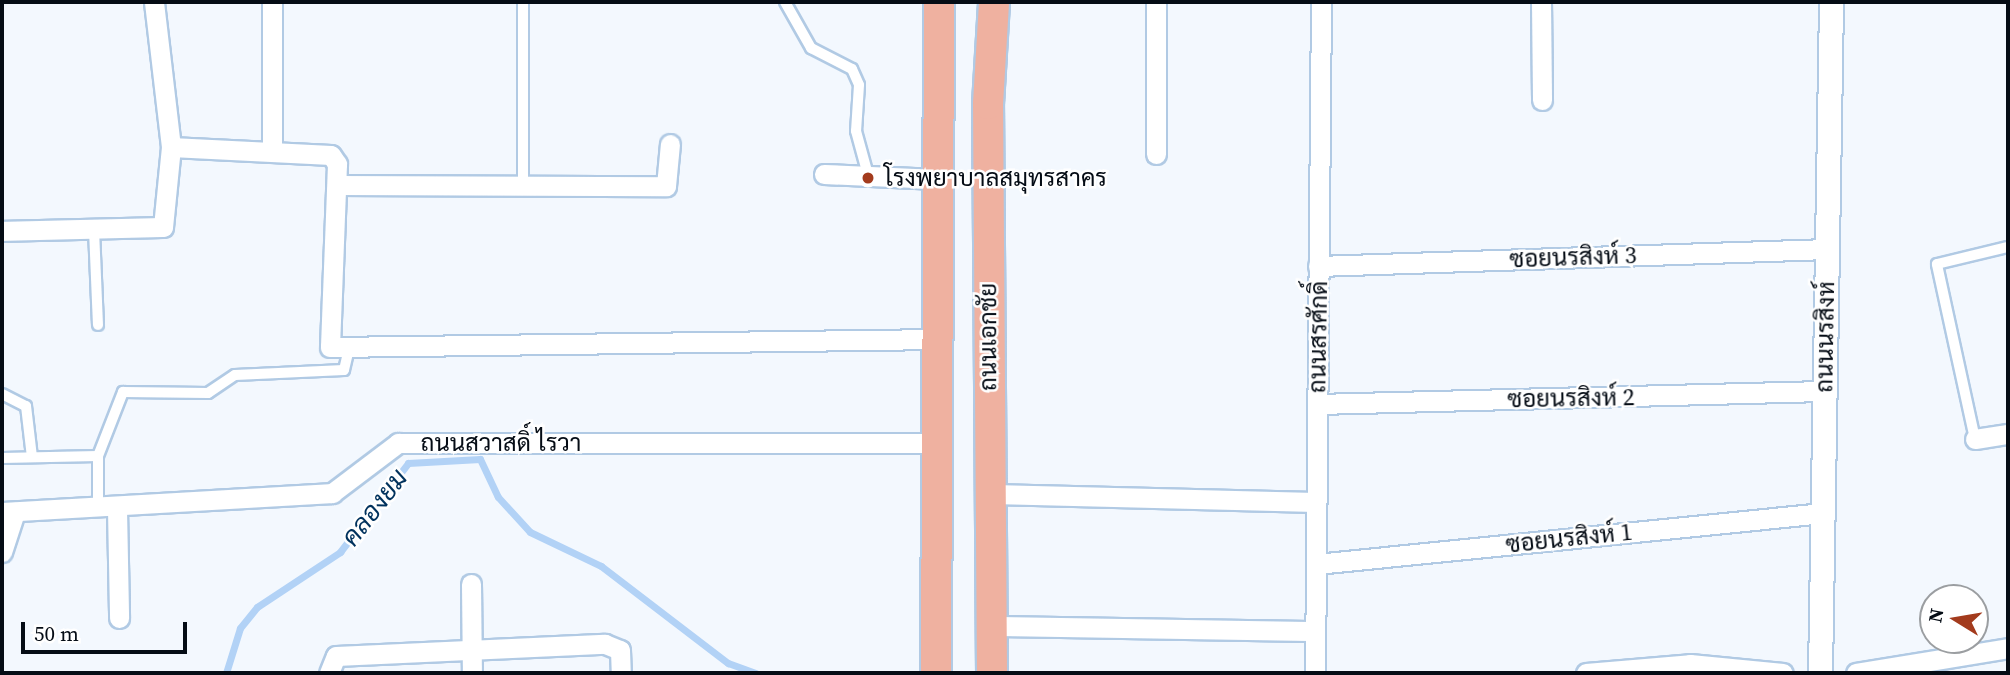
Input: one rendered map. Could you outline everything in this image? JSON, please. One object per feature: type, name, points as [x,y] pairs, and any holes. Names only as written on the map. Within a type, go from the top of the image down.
[{"type":"main road","name":"ถนนเอกชัย","points":[[936,673],[939,2]]},
{"type":"main road","name":"ถนนเอกชัย","points":[[992,673],[988,104],[994,2]]},
{"type":"street","points":[[2,231],[163,227],[172,148],[154,2]]},
{"type":"street","points":[[272,2],[272,151]]},
{"type":"street","points":[[1156,2],[1156,154]]},
{"type":"street","name":"ถนนสรศักดิ์","points":[[1315,673],[1321,2]]},
{"type":"street","points":[[1541,2],[1542,100]]},
{"type":"street","name":"ถนนนรสิงห์","points":[[1820,673],[1830,2]]},
{"type":"street","points":[[337,185],[523,190],[666,186],[670,144]]},
{"type":"street","points":[[172,148],[331,155],[337,185],[330,348],[938,339]]},
{"type":"street","points":[[824,174],[937,179]]},
{"type":"street","name":"ซอยนรสิงห์ 3","points":[[1318,266],[1827,249]]},
{"type":"street","name":"ซอยนรสิงห์ 2","points":[[1317,404],[1824,391]]},
{"type":"street","points":[[1975,439],[2008,434]]},
{"type":"street","name":"ถนนสวาสดิ์ ไรวา","points":[[8,512],[108,509],[332,493],[398,443],[936,443]]},
{"type":"street","points":[[992,494],[1317,502]]},
{"type":"street","points":[[108,509],[119,618]]},
{"type":"street","points":[[2,552],[8,512]]},
{"type":"street","name":"ซอยนรสิงห์ 1","points":[[1316,564],[1823,513]]},
{"type":"street","points":[[471,584],[472,673]]},
{"type":"street","points":[[992,626],[1315,631]]},
{"type":"street","points":[[329,673],[337,656],[605,644],[620,650],[621,673]]},
{"type":"street","points":[[1856,673],[2008,649]]},
{"type":"street","points":[[1586,673],[1690,664],[1783,673]]},
{"type":"lane","points":[[523,2],[523,190]]},
{"type":"lane","points":[[785,2],[811,48],[852,69],[859,85],[856,131],[867,175]]},
{"type":"lane","points":[[94,230],[98,325]]},
{"type":"lane","points":[[1975,439],[1937,264],[2008,247]]},
{"type":"lane","points":[[108,509],[98,456],[123,392],[208,393],[235,375],[344,370],[349,348]]},
{"type":"lane","points":[[2,394],[26,406],[32,457]]},
{"type":"lane","points":[[2,458],[98,456]]},
{"type":"waterway","name":"คลองยม","points":[[226,673],[240,628],[257,607],[340,552],[408,463],[480,459],[498,497],[530,532],[601,566],[728,663],[756,673]]},
{"type":"place","name":"โรงพยาบาลสมุทรสาคร","points":[[868,178]]}]
